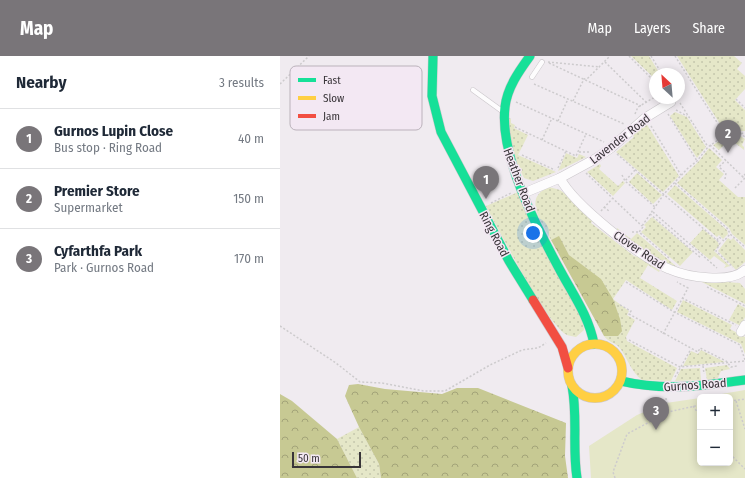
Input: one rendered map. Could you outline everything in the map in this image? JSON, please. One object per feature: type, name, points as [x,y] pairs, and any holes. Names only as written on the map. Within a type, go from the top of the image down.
[{"type":"street","name":"Ring Road","points":[[432,56],[432,96],[436,117],[448,148],[509,261],[556,337],[562,348],[568,368]]},
{"type":"street","name":"Heather Road","points":[[530,56],[517,74],[507,98],[504,111],[503,132],[508,154],[522,191],[535,221],[561,272],[589,321],[594,344]]},
{"type":"street","name":"Lavender Road","points":[[522,191],[560,178],[582,167],[612,148],[645,118],[668,104]]},
{"type":"street","name":"Clover Road","points":[[560,178],[565,188],[623,240],[678,277],[729,278],[743,276]]},
{"type":"street","points":[[556,337],[565,343],[584,346],[594,344],[609,348],[618,356],[623,369],[621,381],[616,390],[609,396],[595,399],[584,408],[577,419]]},
{"type":"street","points":[[577,478],[575,466],[577,419],[572,386],[567,373],[572,356],[584,346]]},
{"type":"street","name":"Gurnos Road","points":[[621,381],[639,386],[669,388],[699,387],[745,380]]},
{"type":"street","points":[[572,386],[581,395],[595,399]]},
{"type":"lane","points":[[532,77],[536,70],[544,62]]},
{"type":"lane","points":[[523,64],[536,70]]},
{"type":"lane","points":[[473,90],[504,111]]},
{"type":"path","points":[[299,66],[309,56]]},
{"type":"path","points":[[573,101],[584,79],[600,67],[610,56]]},
{"type":"path","points":[[629,56],[649,76]]},
{"type":"path","points":[[651,56],[658,68]]},
{"type":"path","points":[[675,56],[725,135]]},
{"type":"path","points":[[544,62],[554,61],[600,67]]},
{"type":"path","points":[[544,62],[641,106]]},
{"type":"path","points":[[605,62],[646,102]]},
{"type":"path","points":[[280,84],[290,74]]},
{"type":"path","points":[[517,74],[628,126]]},
{"type":"path","points":[[507,98],[608,144],[635,170],[717,240],[720,245],[716,251],[743,276]]},
{"type":"path","points":[[558,121],[568,98]]},
{"type":"path","points":[[736,99],[745,108]]},
{"type":"path","points":[[634,116],[641,106],[649,100]]},
{"type":"path","points":[[677,104],[708,147]]},
{"type":"path","points":[[677,111],[687,116]]},
{"type":"path","points":[[669,116],[697,161]]},
{"type":"path","points":[[542,140],[552,118]]},
{"type":"path","points":[[648,122],[681,175]]},
{"type":"path","points":[[514,127],[576,156],[586,134]]},
{"type":"path","points":[[740,133],[745,137]]},
{"type":"path","points":[[639,232],[664,194],[681,175],[697,161],[710,145],[725,135],[745,133]]},
{"type":"path","points":[[710,145],[743,176]]},
{"type":"path","points":[[519,153],[557,171],[566,151]]},
{"type":"path","points":[[578,152],[591,152]]},
{"type":"path","points":[[725,179],[726,173],[719,167],[726,160]]},
{"type":"path","points":[[582,167],[586,173],[613,198],[612,199],[642,226]]},
{"type":"path","points":[[625,181],[635,170]]},
{"type":"path","points":[[735,188],[745,178],[743,176],[745,174]]},
{"type":"path","points":[[622,175],[625,181],[655,207]]},
{"type":"path","points":[[675,183],[728,229],[730,234],[745,247]]},
{"type":"path","points":[[480,208],[522,191]]},
{"type":"path","points":[[609,202],[612,199]]},
{"type":"path","points":[[604,207],[609,211]]},
{"type":"path","points":[[652,211],[718,268],[723,269]]},
{"type":"path","points":[[650,214],[702,258]]},
{"type":"path","points":[[632,232],[639,232],[680,268],[678,277],[688,288]]},
{"type":"path","points":[[717,240],[719,237],[724,241],[730,234]]},
{"type":"path","points":[[626,282],[674,312],[740,345],[745,361],[728,364],[680,367],[629,340]]},
{"type":"path","points":[[663,334],[682,298],[693,283]]},
{"type":"path","points":[[704,286],[745,306]]},
{"type":"path","points":[[682,298],[743,329]]},
{"type":"path","points":[[620,305],[631,311],[629,314],[663,334],[698,352],[700,348],[731,367],[737,366]]},
{"type":"path","points":[[280,326],[336,362],[360,382],[382,383],[424,391],[445,391],[490,365],[522,350],[538,348],[556,337]]},
{"type":"path","points":[[668,412],[669,388],[691,348]]},
{"type":"path","points":[[745,399],[736,401],[745,429]]},
{"type":"path","points":[[693,406],[697,412]]},
{"type":"path","points":[[615,478],[613,472],[627,434],[668,412],[697,406]]},
{"type":"path","points":[[733,457],[745,469]]},
{"type":"green space","points":[[631,56],[649,56],[656,68],[649,68],[649,73]]},
{"type":"green space","points":[[677,56],[734,56],[742,63],[737,69],[745,76],[745,89],[735,100],[745,110],[745,131],[725,132]]},
{"type":"green space","points":[[675,112],[687,117],[706,147],[697,158],[670,116]]},
{"type":"green space","points":[[508,117],[511,119],[511,123],[515,125],[514,128],[528,135],[518,155],[556,172],[533,181],[524,178],[512,153]]},
{"type":"green space","points":[[646,123],[679,176],[663,192],[616,152],[634,137],[632,135]]},
{"type":"green space","points":[[729,135],[739,135],[745,139],[742,145],[744,150],[734,142],[729,148],[725,144],[719,150],[713,145]]},
{"type":"green space","points":[[709,148],[722,160],[716,167],[724,174],[719,180],[738,197],[745,197],[745,245],[732,234],[729,228],[677,183],[699,161]]},
{"type":"green space","points":[[566,153],[577,158],[579,154],[586,157],[558,171]]},
{"type":"green space","points":[[600,164],[601,166],[599,169],[618,186],[623,181],[625,183],[613,196],[587,172]]},
{"type":"green space","points":[[637,173],[662,195],[653,204],[629,182]]},
{"type":"green space","points":[[675,185],[727,230],[728,234],[723,239],[719,235],[717,237],[667,194]]},
{"type":"green space","points":[[549,187],[560,190],[564,193],[593,220],[591,223],[634,256],[642,258],[661,269],[659,272],[648,265],[640,278],[677,301],[672,310],[626,280],[613,299],[629,311],[627,315],[635,320],[626,337],[627,341],[677,368],[671,381],[642,380],[632,369],[619,347],[607,340],[604,336],[618,336],[581,265],[569,255],[559,237],[551,240],[536,211],[535,204],[537,197],[541,192]]},
{"type":"green space","points":[[518,192],[583,322],[584,330],[576,337],[567,335],[558,328],[548,314],[524,276],[486,206]]},
{"type":"green space","points":[[652,217],[693,252],[680,266],[641,232],[646,227],[644,225]]},
{"type":"green space","points":[[617,228],[631,239],[637,233],[677,267],[653,257],[616,230]]},
{"type":"green space","points":[[703,229],[718,242],[719,246],[714,251],[730,266],[724,268],[726,265],[714,256],[710,260],[690,243]]},
{"type":"green space","points":[[559,236],[569,255],[601,279],[613,299],[620,319],[622,331],[618,336],[604,336],[551,240]]},
{"type":"green space","points":[[728,238],[731,240],[733,238],[745,250],[745,262],[736,270],[718,251]]},
{"type":"green space","points":[[698,280],[740,283],[745,289],[745,304]]},
{"type":"green space","points":[[683,300],[732,325],[730,329],[745,337],[745,354],[741,344],[677,312]]},
{"type":"green space","points":[[738,304],[745,308],[745,317],[741,326],[729,320]]},
{"type":"green space","points":[[701,350],[725,362],[683,366],[691,351],[698,354]]},
{"type":"green space","points":[[727,365],[730,369],[721,371],[718,378],[707,380],[705,368]]},
{"type":"green space","points":[[700,368],[701,380],[675,381],[681,369]]},
{"type":"green space","points":[[358,384],[385,389],[442,394],[457,388],[478,388],[566,423],[565,456],[568,478],[381,478],[379,464],[359,427],[345,396],[349,385]]},
{"type":"green space","points":[[745,390],[745,478],[591,478],[589,446],[637,415],[666,403],[697,398],[697,466],[733,466],[733,394],[722,394]]},
{"type":"green space","points":[[280,394],[292,401],[337,439],[357,478],[280,478]]},
{"type":"green space","points":[[359,427],[379,464],[381,478],[357,478],[337,439]]},
{"type":"traffic: fast","points":[[433,56],[432,96],[441,132],[509,261],[533,300]]},
{"type":"traffic: fast","points":[[530,56],[514,80],[506,100],[505,126],[508,148],[522,192],[552,255],[585,316],[594,344]]},
{"type":"traffic: fast","points":[[621,381],[668,387],[698,386],[745,380]]},
{"type":"traffic: fast","points":[[572,386],[575,409],[575,455],[577,478]]},
{"type":"traffic: slow","points":[[590,344],[600,344],[610,348],[618,356],[622,366],[622,371],[622,376],[618,386],[610,394],[600,398],[590,398],[580,394],[572,386],[568,376],[568,366],[572,356],[580,348],[590,344]]},
{"type":"traffic: jam","points":[[533,300],[562,347],[568,368]]},
{"type":"place","name":"Premier Store","points":[[728,153]]},
{"type":"place","name":"Gurnos Lupin Close","points":[[486,199]]},
{"type":"place","name":"Cyfarthfa Park","points":[[656,430]]}]
